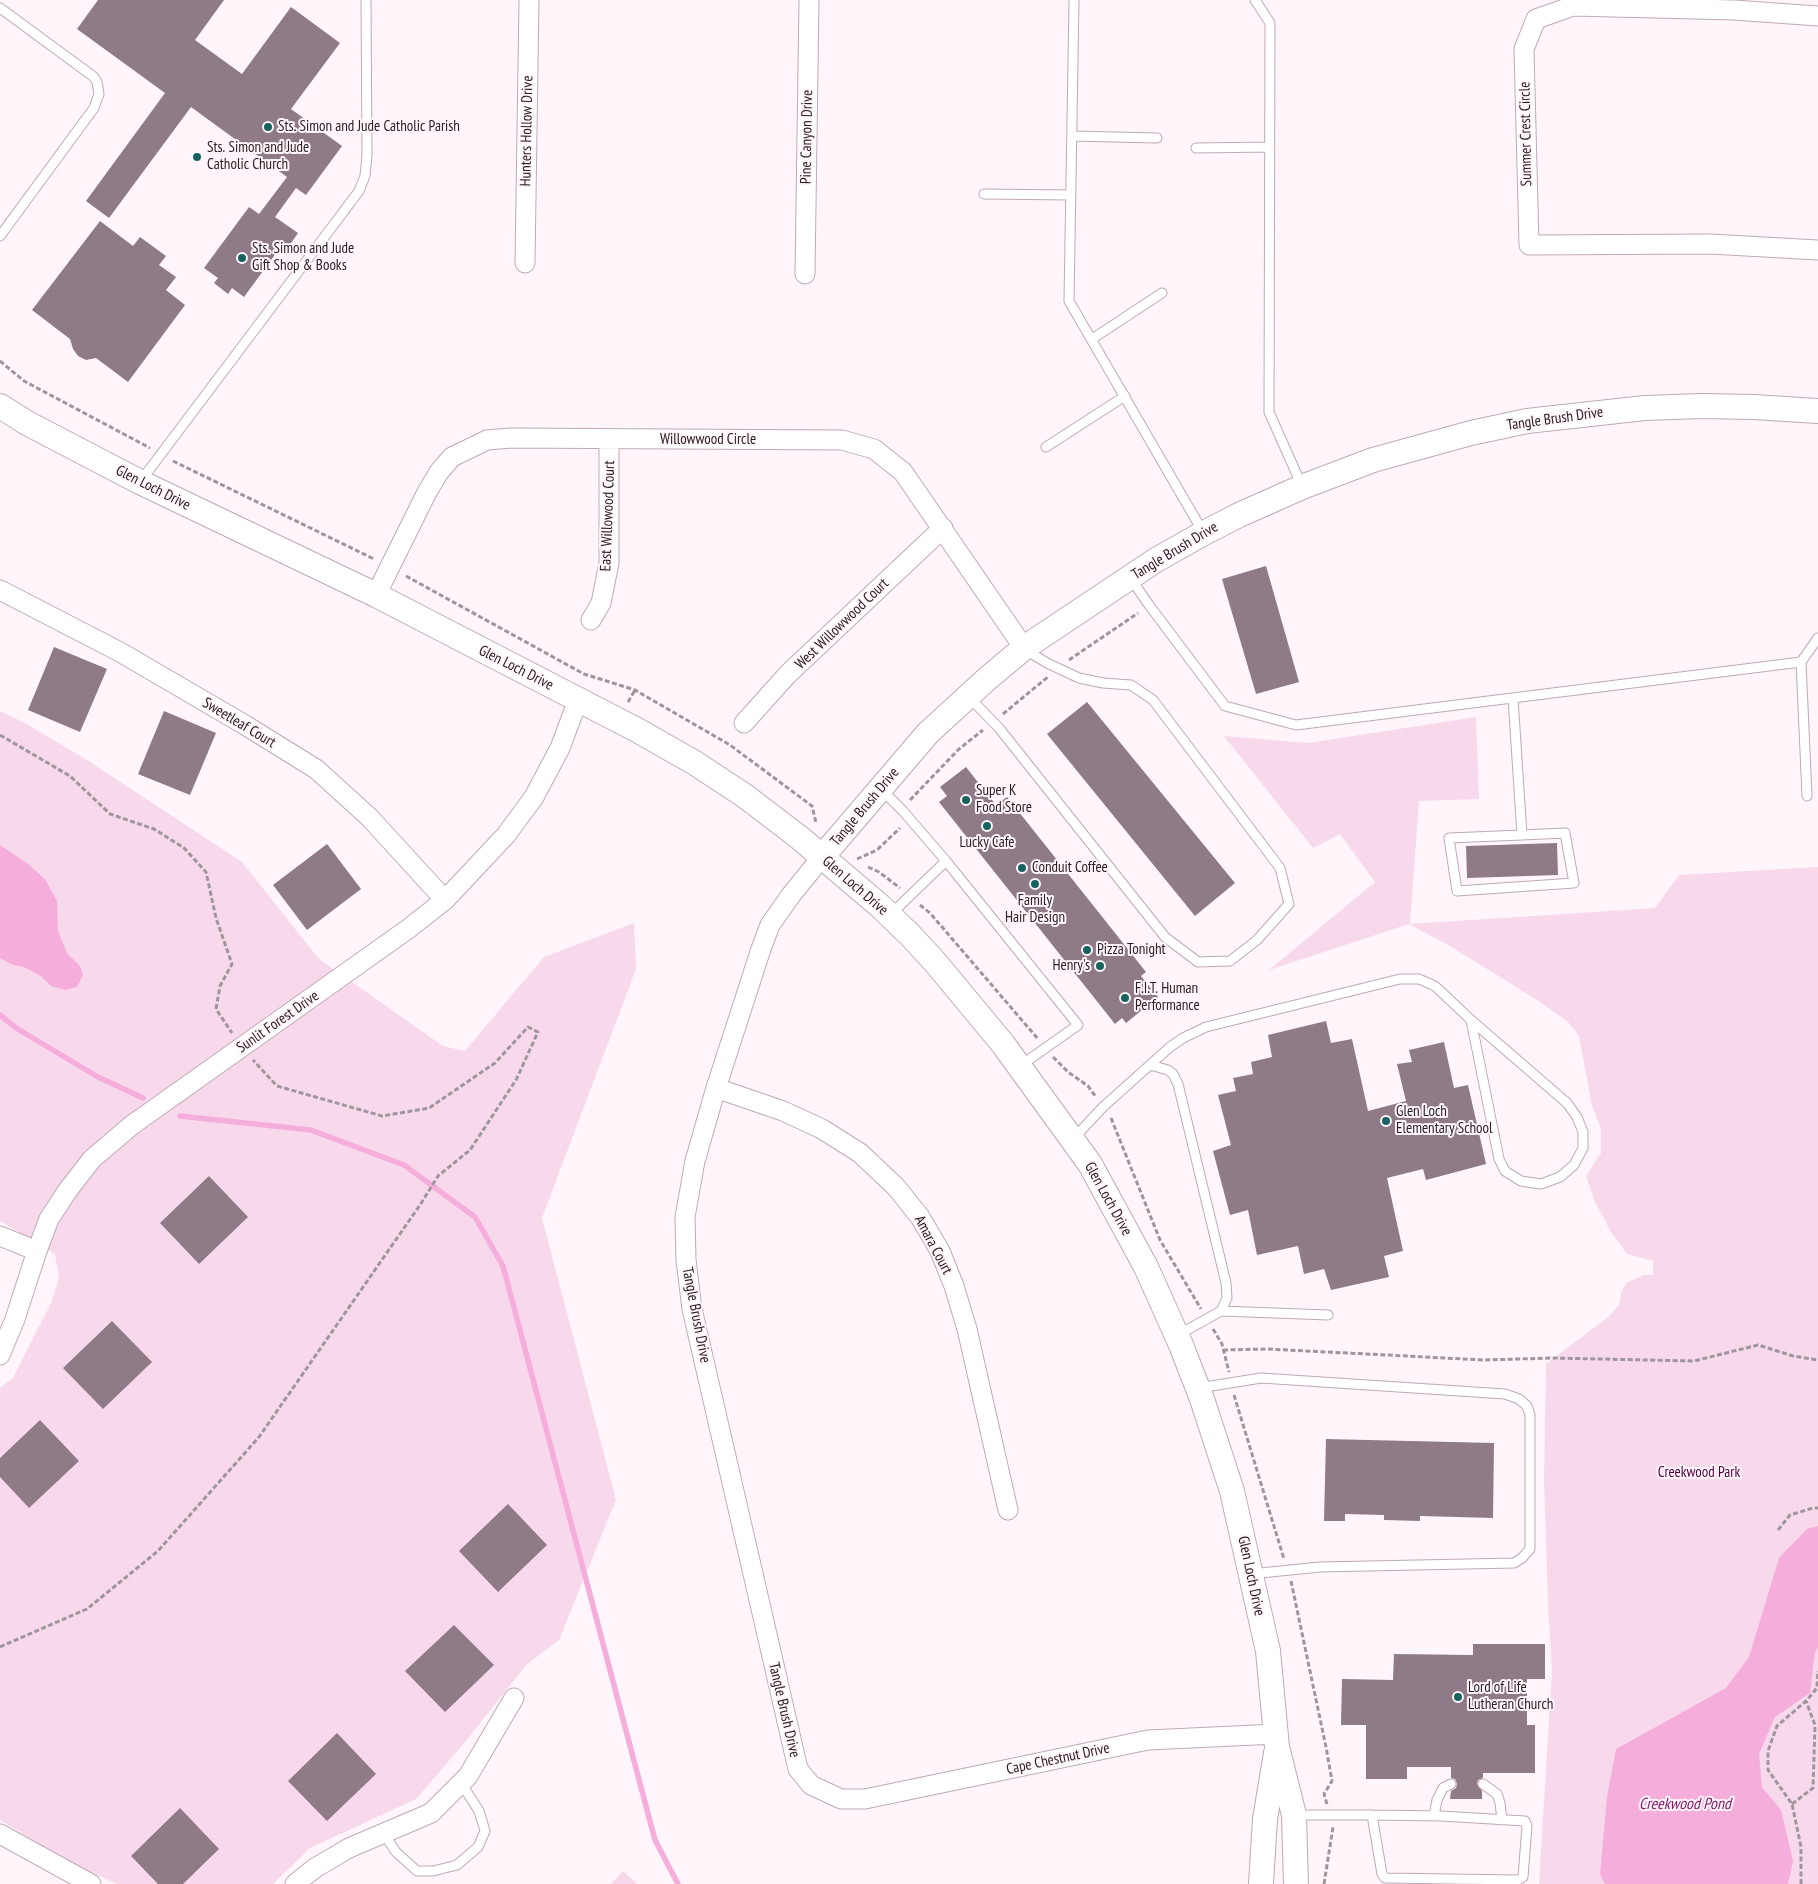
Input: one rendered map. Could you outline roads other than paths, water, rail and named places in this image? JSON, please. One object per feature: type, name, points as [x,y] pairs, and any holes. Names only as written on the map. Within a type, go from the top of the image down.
[{"type":"street","name":"Hunters Hollow Drive","points":[[525,263],[529,0]]},
{"type":"street","name":"Pine Canyon Drive","points":[[805,274],[808,0]]},
{"type":"street","name":"Summer Crest Circle","points":[[1818,16],[1734,10],[1573,6],[1536,19],[1524,49],[1529,245],[1710,244],[1818,250]]},
{"type":"street","name":"Glen Loch Drive","points":[[0,406],[27,423],[140,482],[376,595],[637,730],[695,763],[745,796],[822,857],[889,915],[935,962],[1003,1044],[1090,1164],[1146,1267],[1198,1388],[1232,1491],[1268,1651],[1277,1740],[1294,1815],[1296,1884]]},
{"type":"street","name":"Tangle Brush Drive","points":[[841,1799],[811,1785],[798,1769],[692,1308],[686,1260],[685,1217],[695,1161],[716,1088],[770,925],[791,894],[928,734],[968,696],[1024,648],[1204,532],[1302,487],[1373,460],[1471,433],[1527,421],[1645,408],[1702,406],[1818,411]]},
{"type":"street","name":"Willowwood Circle","points":[[376,595],[426,494],[439,472],[452,457],[487,440],[511,438],[842,440],[874,449],[903,472],[1024,648]]},
{"type":"street","name":"East Willowood Court","points":[[591,620],[600,603],[609,563],[610,439]]},
{"type":"street","name":"West Willowwood Court","points":[[744,723],[788,674],[943,528]]},
{"type":"street","name":"Sweetleaf Court","points":[[0,590],[120,652],[316,769],[369,817],[445,900]]},
{"type":"street","name":"Sunlit Forest Drive","points":[[0,1355],[16,1319],[49,1219],[92,1159],[132,1125],[408,930],[445,900],[506,835],[534,797],[560,748],[578,700]]},
{"type":"street","name":"Amara Court","points":[[716,1088],[783,1110],[822,1129],[860,1153],[896,1188],[920,1217],[940,1251],[954,1286],[967,1329],[1008,1510]]},
{"type":"street","points":[[0,1236],[37,1251]]},
{"type":"street","points":[[295,1884],[315,1868],[349,1848],[432,1813],[468,1776],[514,1698]]},
{"type":"street","name":"Cape Chestnut Drive","points":[[841,1799],[865,1799],[1148,1740],[1277,1740]]},
{"type":"street","name":"Glen Loch Drive","points":[[1261,1884],[1265,1819],[1277,1740]]},
{"type":"street","points":[[2,1841],[91,1884]]},
{"type":"lane","points":[[140,482],[359,191],[364,176],[367,155],[366,0]]},
{"type":"lane","points":[[1074,0],[1069,301],[1204,532]]},
{"type":"lane","points":[[1256,0],[1270,23],[1269,412],[1302,487]]},
{"type":"lane","points":[[0,8],[94,77],[99,94],[94,108],[0,236]]},
{"type":"lane","points":[[1072,136],[1158,138]]},
{"type":"lane","points":[[1196,148],[1270,147]]},
{"type":"lane","points":[[984,194],[1070,195]]},
{"type":"lane","points":[[1092,339],[1162,293]]},
{"type":"lane","points":[[1046,447],[1124,396]]},
{"type":"lane","points":[[1131,578],[1225,706],[1296,724],[1801,662]]},
{"type":"lane","points":[[1807,796],[1801,662],[1818,638]]},
{"type":"lane","points":[[968,696],[999,728],[1165,938],[1198,962],[1230,961],[1257,940],[1289,904],[1280,868],[1153,700],[1131,685],[1103,683],[1079,678],[1047,663],[1024,648]]},
{"type":"lane","points":[[1513,698],[1522,835]]},
{"type":"lane","points":[[881,788],[946,861],[1078,1025],[1020,1067]]},
{"type":"lane","points":[[1565,833],[1574,883],[1457,891],[1449,838],[1522,835],[1565,833]]},
{"type":"lane","points":[[889,915],[946,861]]},
{"type":"lane","points":[[1072,1140],[1103,1107],[1170,1046],[1206,1027],[1400,979],[1420,979],[1434,986],[1567,1103],[1577,1117],[1583,1132],[1583,1148],[1574,1165],[1560,1177],[1541,1184],[1521,1181],[1505,1172],[1499,1158],[1471,1020]]},
{"type":"lane","points":[[1150,1065],[1168,1070],[1173,1074],[1183,1099],[1226,1283],[1227,1298],[1221,1311]]},
{"type":"lane","points":[[1177,1336],[1221,1311],[1328,1315]]},
{"type":"lane","points":[[1198,1388],[1261,1378],[1505,1394],[1519,1399],[1528,1406],[1530,1415],[1530,1549],[1522,1558],[1514,1563],[1320,1568],[1250,1574]]},
{"type":"lane","points":[[384,1834],[396,1852],[417,1871],[433,1871],[457,1865],[478,1847],[486,1830],[479,1811],[461,1783]]},
{"type":"lane","points":[[1434,1816],[1437,1800],[1443,1788],[1451,1784]]},
{"type":"lane","points":[[1483,1784],[1497,1794],[1502,1820]]},
{"type":"lane","points":[[1294,1815],[1372,1815],[1434,1816],[1525,1821],[1527,1826],[1523,1877],[1518,1880],[1428,1882],[1386,1878],[1382,1874],[1372,1815]]},
{"type":"water","points":[[0,845],[27,863],[45,879],[57,901],[58,931],[67,953],[80,966],[83,975],[77,987],[65,990],[51,986],[41,976],[0,958]]},
{"type":"water","name":"Creekwood Pond","points":[[1818,1526],[1818,1647],[1815,1652],[1810,1693],[1775,1717],[1759,1754],[1762,1787],[1781,1810],[1793,1861],[1788,1884],[1605,1884],[1600,1874],[1607,1797],[1616,1749],[1726,1688],[1749,1657],[1779,1558],[1807,1529]]},
{"type":"waterway","points":[[0,1015],[16,1028],[98,1077],[143,1098]]},
{"type":"waterway","points":[[180,1116],[311,1130],[404,1165],[475,1217],[503,1266],[655,1840],[678,1884]]},
{"type":"place","name":"Sts. Simon and Jude Catholic Parish","points":[[268,127]]},
{"type":"place","name":"Sts. Simon and Jude Catholic Church","points":[[197,157]]},
{"type":"place","name":"Sts. Simon and Jude Gift Shop & Books","points":[[242,258]]},
{"type":"place","name":"Super K Food Store","points":[[966,800]]},
{"type":"place","name":"Lucky Cafe","points":[[987,826]]},
{"type":"place","name":"Conduit Coffee","points":[[1022,868]]},
{"type":"place","name":"Family Hair Design","points":[[1035,884]]},
{"type":"place","name":"Pizza Tonight","points":[[1087,950]]},
{"type":"place","name":"Henry's","points":[[1100,966]]},
{"type":"place","name":"F.I.T. Human Performance","points":[[1125,998]]},
{"type":"place","name":"Glen Loch Elementary School","points":[[1386,1121]]},
{"type":"place","name":"Lord of Life Lutheran Church","points":[[1458,1697]]},
{"type":"park label","name":"Creekwood Park","points":[[1699,1473]]}]
